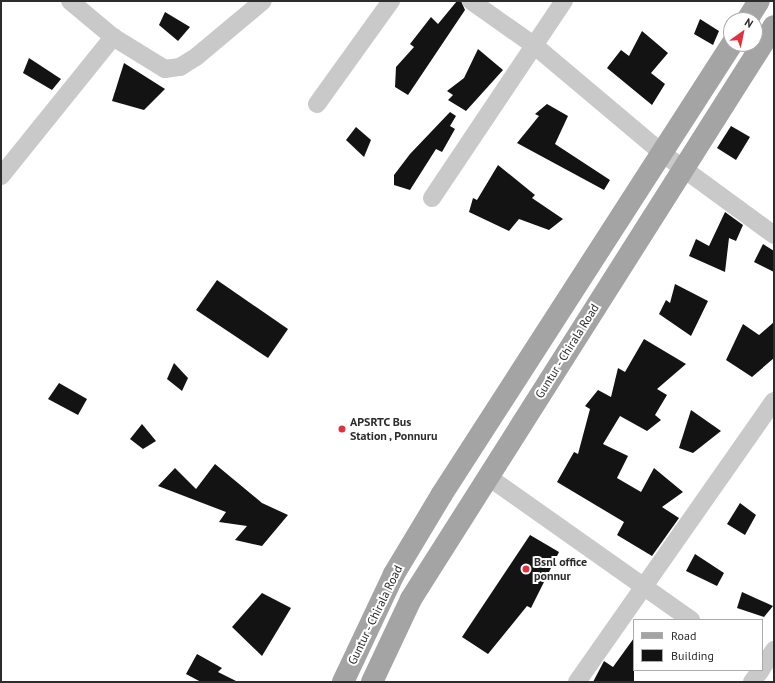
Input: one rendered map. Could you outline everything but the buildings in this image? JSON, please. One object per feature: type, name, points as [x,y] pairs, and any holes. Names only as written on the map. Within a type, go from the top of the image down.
[{"type":"main road","points":[[753,12],[760,1]]},
{"type":"main road","name":"Guntur - Chirala Road","points":[[372,682],[411,599],[487,476],[774,26]]},
{"type":"main road","name":"Guntur - Chirala Road","points":[[343,682],[394,574],[442,494],[727,52]]},
{"type":"street","points":[[70,1],[113,37],[165,69],[180,67],[263,1]]},
{"type":"street","points":[[317,104],[391,1]]},
{"type":"street","points":[[471,1],[535,46],[662,153],[684,167],[774,235]]},
{"type":"street","points":[[432,198],[564,1]]},
{"type":"street","points":[[1,176],[113,37]]},
{"type":"street","points":[[578,682],[774,401]]},
{"type":"street","points":[[487,476],[643,588],[690,619]]},
{"type":"street","points":[[763,666],[774,650]]},
{"type":"street","points":[[763,669],[774,675]]},
{"type":"street","points":[[752,682],[760,671]]},
{"type":"place","name":"APSRTC Bus Station , Ponnuru","points":[[342,429]]},
{"type":"place","name":"Bsnl office ponnur","points":[[526,569]]}]
